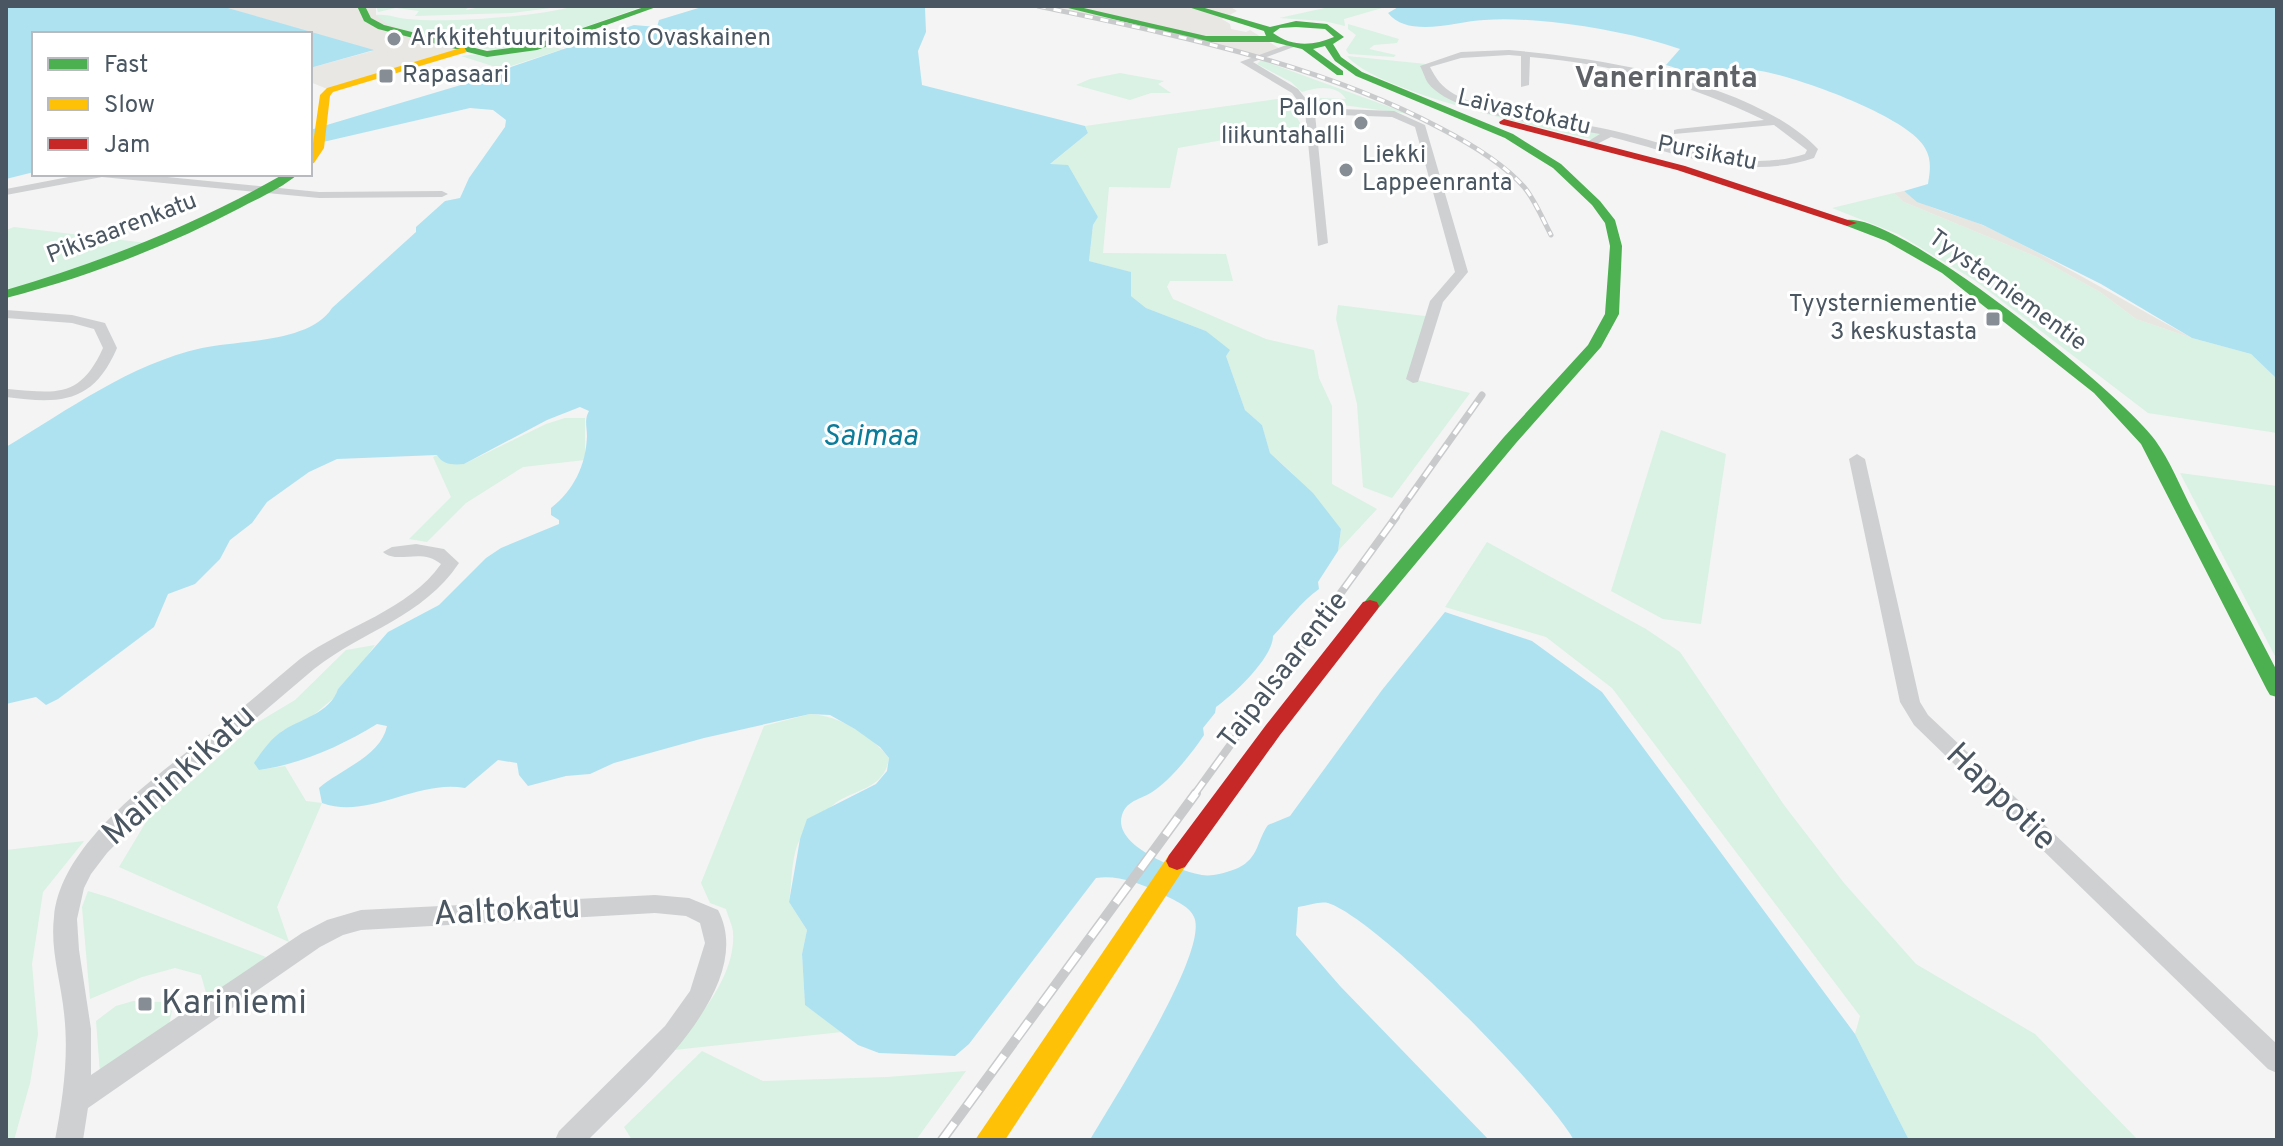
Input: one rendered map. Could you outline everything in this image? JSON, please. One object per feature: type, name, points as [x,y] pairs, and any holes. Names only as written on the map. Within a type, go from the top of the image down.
[{"type":"street","points":[[361,6],[370,21],[381,27],[464,50],[498,53],[534,48],[655,6]]},
{"type":"street","points":[[1064,6],[1196,36],[1274,34]]},
{"type":"street","points":[[1189,6],[1274,34],[1298,45],[1340,73],[1457,118],[1531,155],[1591,203],[1616,246]]},
{"type":"street","points":[[1207,6],[1254,20],[1274,34]]},
{"type":"street","name":"Taipalsaarentie","points":[[989,1140],[1059,1030],[1189,842],[1324,660],[1438,521],[1594,347],[1612,314],[1616,246],[1611,223],[1578,184],[1533,149],[1481,122],[1359,74],[1338,59],[1328,43],[1340,37],[1336,31],[1308,24],[1274,34]]},
{"type":"street","points":[[1245,62],[1245,54],[1274,34]]},
{"type":"street","points":[[1245,62],[1298,45],[1328,43]]},
{"type":"street","points":[[314,154],[322,125],[325,95],[330,90],[464,50]]},
{"type":"street","points":[[1524,85],[1526,54]]},
{"type":"street","name":"Laivastokatu","points":[[1610,133],[1467,103],[1445,94],[1426,76],[1425,66],[1455,55],[1526,54],[1617,68],[1679,83]]},
{"type":"street","points":[[1245,62],[1295,91],[1310,111],[1322,243]]},
{"type":"street","name":"Pursikatu","points":[[1610,133],[1743,164],[1785,165],[1810,156],[1813,149],[1791,128],[1736,102],[1679,83]]},
{"type":"street","name":"Tyysterniementie","points":[[1419,99],[1719,178],[1856,223],[1919,253],[1995,306],[2099,390],[2148,442],[2277,690]]},
{"type":"street","points":[[1310,111],[1394,114],[1420,125],[1462,272],[1437,301],[1413,379]]},
{"type":"street","name":"Tyysterniementie","points":[[1457,118],[1548,134]]},
{"type":"street","points":[[1678,132],[1780,122]]},
{"type":"street","points":[[1591,144],[1610,133]]},
{"type":"street","points":[[6,192],[91,176]]},
{"type":"street","points":[[121,176],[319,195],[442,194]]},
{"type":"street","name":"Pikisaarenkatu","points":[[6,294],[76,274],[172,238],[209,222],[289,176]]},
{"type":"street","points":[[6,314],[72,319],[100,326],[110,348],[105,362],[88,380],[66,395],[8,393]]},
{"type":"street","name":"Happotie","points":[[1857,459],[1910,702],[1921,720],[2277,1061]]},
{"type":"street","name":"Maininkikatu","points":[[69,1140],[77,1100],[77,1013],[64,937],[65,909],[73,884],[109,836],[148,798],[334,645],[413,603],[440,581],[450,563],[442,553],[426,549],[392,552]]},
{"type":"street","name":"Aaltokatu","points":[[77,1100],[311,940],[361,920],[655,904],[689,907],[710,917],[717,943],[701,995],[674,1034],[569,1140]]},
{"type":"shaded area","points":[[221,6],[376,6],[376,15],[474,48],[330,90],[312,83],[312,67],[372,51]]},
{"type":"shaded area","points":[[1047,6],[1229,6],[1237,11],[1222,19],[1230,24],[1231,29],[1250,30],[1282,50],[1264,58],[1187,36]]},
{"type":"green space","points":[[376,6],[460,6],[468,7],[466,10],[485,6],[566,6],[512,13],[415,16],[419,11],[396,8],[378,12]]},
{"type":"green space","points":[[575,6],[644,6],[539,43],[495,51],[408,31],[387,24],[376,15],[468,20]]},
{"type":"green space","points":[[1334,6],[1389,6],[1344,19],[1345,26],[1324,21],[1279,18]]},
{"type":"green space","points":[[1348,24],[1399,39],[1397,43],[1374,45],[1369,49],[1396,55],[1349,54],[1346,50],[1356,35],[1348,29]]},
{"type":"green space","points":[[546,46],[563,49],[502,69],[461,56]]},
{"type":"green space","points":[[1347,56],[1426,64],[1423,66],[1424,76],[1438,89],[1458,100],[1509,116],[1608,133],[1595,140],[1425,96],[1364,70]]},
{"type":"green space","points":[[1261,60],[1409,114],[1335,104],[1315,106],[1320,98],[1346,99],[1332,89],[1302,92],[1291,82],[1257,64]]},
{"type":"green space","points":[[1120,73],[1164,81],[1158,84],[1171,93],[1151,93],[1130,100],[1076,85]]},
{"type":"green space","points":[[1285,98],[1302,126],[1178,148],[1170,188],[1109,187],[1103,253],[1226,254],[1233,281],[1170,281],[1167,287],[1173,299],[1266,339],[1314,350],[1319,378],[1332,406],[1332,484],[1377,509],[1338,551],[1341,529],[1270,453],[1262,425],[1245,410],[1226,356],[1215,339],[1206,331],[1146,308],[1131,296],[1130,272],[1089,261],[1093,225],[1098,217],[1049,165],[1088,133],[1085,126]]},
{"type":"green space","points":[[1894,193],[1904,202],[2037,257],[2100,292],[2136,319],[2251,354],[2277,379],[2277,433],[2148,413],[1974,280],[1898,234],[1832,208]]},
{"type":"green space","points":[[14,227],[155,244],[6,294],[6,230]]},
{"type":"green space","points":[[1338,305],[1432,317],[1413,379],[1470,393],[1392,498],[1363,487],[1357,404],[1336,319]]},
{"type":"green space","points":[[565,418],[585,418],[585,460],[523,467],[466,503],[427,542],[409,539],[451,497],[433,457],[437,455],[464,464],[546,424]]},
{"type":"green space","points":[[1661,430],[1726,454],[1701,624],[1663,619],[1611,591]]},
{"type":"green space","points":[[2180,473],[2277,486],[2277,660]]},
{"type":"green space","points":[[1487,542],[1646,629],[1680,652],[1784,805],[1844,883],[1916,964],[2035,1034],[2138,1140],[1909,1140],[1855,1034],[1860,1016],[1612,688],[1546,637],[1445,607]]},
{"type":"green space","points":[[375,645],[355,673],[338,689],[335,697],[310,718],[282,731],[259,770],[285,766],[306,801],[322,803],[277,907],[289,942],[119,867],[152,812],[192,781],[255,724],[295,700],[346,650]]},
{"type":"green space","points":[[810,714],[832,718],[854,728],[873,741],[889,758],[878,780],[836,802],[807,830],[800,839],[793,861],[789,902],[807,930],[802,954],[805,1005],[842,1032],[674,1050],[714,996],[728,965],[732,949],[731,924],[726,909],[710,903],[701,883],[764,726]]},
{"type":"green space","points":[[84,841],[43,892],[32,964],[38,1034],[30,1083],[14,1140],[6,1140],[6,850]]},
{"type":"green space","points":[[88,891],[266,957],[208,1000],[201,975],[175,968],[142,977],[90,999],[82,907]]},
{"type":"green space","points":[[133,1001],[161,1002],[172,1011],[169,1025],[100,1073],[96,1021],[116,1006]]},
{"type":"green space","points":[[702,1051],[763,1081],[966,1071],[916,1140],[632,1140],[624,1127]]},
{"type":"sand","points":[[1904,191],[1923,203],[2013,240],[2192,338],[2136,319],[2100,292],[2037,257],[1904,202],[1894,193]]},
{"type":"water","points":[[6,6],[221,6],[311,32],[32,32],[32,172],[6,179]]},
{"type":"water","name":"Saimaa","points":[[705,6],[929,6],[925,8],[926,32],[918,51],[922,85],[1085,126],[1088,133],[1050,164],[1068,165],[1098,217],[1093,225],[1089,261],[1131,272],[1131,296],[1146,308],[1206,331],[1230,350],[1226,356],[1245,410],[1262,425],[1270,453],[1313,493],[1341,529],[1338,551],[1318,582],[1319,589],[1273,636],[1266,655],[1251,675],[1216,707],[1203,728],[1204,735],[1182,764],[1162,785],[1124,810],[1122,826],[1137,847],[1164,862],[1202,875],[1225,872],[1245,864],[1254,854],[1268,825],[1290,816],[1382,690],[1445,612],[1532,641],[1602,692],[1855,1034],[1909,1140],[1574,1140],[1531,1085],[1420,972],[1352,916],[1328,903],[1317,903],[1298,907],[1296,935],[1340,986],[1489,1140],[1090,1140],[1174,993],[1195,935],[1192,913],[1174,900],[1136,883],[1096,878],[969,1044],[955,1056],[879,1053],[858,1045],[805,1005],[802,954],[807,930],[789,902],[800,839],[807,819],[876,784],[887,771],[889,758],[880,747],[830,715],[810,714],[704,738],[614,763],[590,774],[566,776],[528,786],[519,775],[517,763],[498,760],[465,788],[429,789],[357,807],[322,803],[319,788],[369,754],[377,746],[387,726],[377,724],[320,753],[259,770],[254,763],[271,740],[329,704],[338,689],[388,632],[439,605],[486,558],[501,548],[559,524],[559,520],[551,515],[551,508],[572,485],[586,447],[589,411],[580,407],[547,420],[464,464],[449,464],[437,455],[337,459],[309,472],[267,502],[252,523],[230,540],[220,559],[195,584],[168,594],[154,627],[58,699],[46,705],[36,697],[6,704],[6,447],[100,390],[150,365],[202,348],[291,334],[322,319],[445,201],[460,198],[469,178],[505,127],[506,120],[493,110],[470,108],[312,145],[312,129],[501,73],[499,71],[634,25],[657,27],[659,20]]},
{"type":"water","points":[[1400,6],[2277,6],[2277,379],[2251,354],[2192,338],[2101,284],[1983,225],[1917,202],[1904,191],[1928,184],[1930,161],[1925,148],[1898,124],[1850,100],[1800,81],[1755,70],[1713,77],[1695,75],[1666,65],[1680,49],[1617,32],[1509,19],[1420,27],[1397,21],[1388,13]]},
{"type":"water","points":[[312,32],[374,50],[312,67]]},
{"type":"railway","points":[[1038,6],[1244,53],[1344,85],[1393,105],[1462,140],[1506,169],[1528,192],[1551,235]]},
{"type":"railway","points":[[1394,519],[1482,395]]},
{"type":"railway","points":[[1194,795],[1396,517]]},
{"type":"railway","points":[[942,1140],[1196,793]]},
{"type":"traffic: fast","points":[[361,6],[367,19],[381,27],[487,54],[534,48],[655,6]]},
{"type":"traffic: fast","points":[[1064,6],[1206,39],[1273,39]]},
{"type":"traffic: fast","points":[[1189,6],[1269,30]]},
{"type":"traffic: fast","points":[[1296,24],[1327,27],[1340,37],[1302,47],[1283,43],[1267,33],[1278,26],[1296,24]]},
{"type":"traffic: fast","points":[[1328,43],[1338,59],[1359,74],[1509,136],[1557,166],[1596,203],[1611,223],[1616,246],[1612,314],[1594,347],[1510,440],[1370,606]]},
{"type":"traffic: fast","points":[[1302,45],[1340,73]]},
{"type":"traffic: fast","points":[[6,294],[153,244],[224,212],[289,176]]},
{"type":"traffic: fast","points":[[1851,223],[1890,238],[1947,270],[2099,390],[2148,442],[2277,690]]},
{"type":"traffic: slow","points":[[312,158],[319,148],[325,95],[330,90],[464,50]]},
{"type":"traffic: slow","points":[[989,1140],[1177,861]]},
{"type":"traffic: jam","points":[[1504,122],[1681,168],[1851,223]]},
{"type":"traffic: jam","points":[[1177,861],[1273,730],[1370,606]]},
{"type":"place","name":"Arkkitehtuuritoimisto Ovaskainen","points":[[394,39]]},
{"type":"place","name":"Rapasaari","points":[[386,76]]},
{"type":"place","name":"Pallon liikuntahalli","points":[[1361,123]]},
{"type":"place","name":"Liekki Lappeenranta","points":[[1346,170]]},
{"type":"place","name":"Tyysterniementie 3 keskustasta","points":[[1993,319]]},
{"type":"place","name":"Kariniemi","points":[[145,1004]]},
{"type":"district","name":"Vanerinranta","points":[[1666,79]]}]
